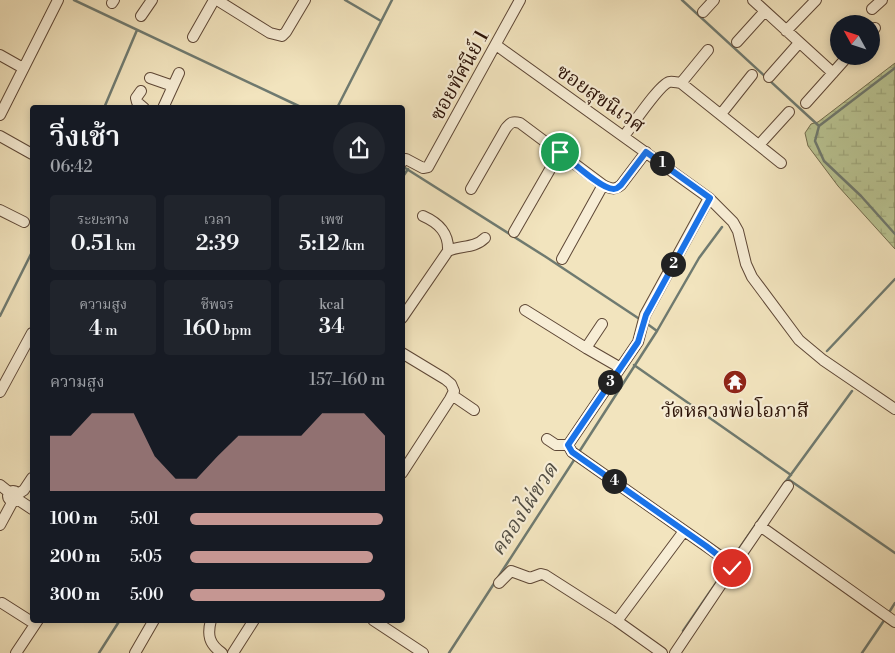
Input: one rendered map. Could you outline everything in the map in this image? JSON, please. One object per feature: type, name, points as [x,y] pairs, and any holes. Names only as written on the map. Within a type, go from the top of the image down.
[{"type":"street","points":[[0,115],[5,95],[23,68],[58,0]]},
{"type":"street","points":[[142,16],[152,0]]},
{"type":"street","points":[[194,37],[220,1],[270,33],[282,36],[305,0]]},
{"type":"street","name":"ซอยทัศนีย์ 1","points":[[405,160],[409,159],[423,168],[428,167],[499,47],[519,0]]},
{"type":"street","points":[[703,12],[714,0]]},
{"type":"street","points":[[753,0],[833,73]]},
{"type":"street","points":[[786,31],[816,0]]},
{"type":"street","points":[[872,9],[882,0]]},
{"type":"street","points":[[737,42],[765,11]]},
{"type":"street","points":[[769,77],[799,43]]},
{"type":"street","name":"ซอยสุขนิเวศ","points":[[499,47],[710,198],[733,222],[738,231],[746,264],[752,277],[799,340],[823,360],[895,409]]},
{"type":"street","points":[[681,83],[708,50]]},
{"type":"street","points":[[0,55],[23,68]]},
{"type":"street","points":[[806,103],[840,65]]},
{"type":"street","points":[[164,105],[179,73]]},
{"type":"street","points":[[721,114],[752,75]]},
{"type":"street","points":[[150,78],[173,86]]},
{"type":"street","points":[[624,136],[664,85],[670,82],[681,83],[781,162]]},
{"type":"street","points":[[140,105],[136,98],[141,91]]},
{"type":"street","points":[[759,145],[789,112]]},
{"type":"street","points":[[471,189],[510,122],[514,121],[520,123],[604,186],[612,189],[617,188],[646,152]]},
{"type":"street","points":[[0,136],[30,153]]},
{"type":"street","points":[[514,232],[560,152]]},
{"type":"street","points":[[562,259],[604,186]]},
{"type":"street","points":[[574,452],[619,367],[638,342],[646,315],[710,198]]},
{"type":"street","points":[[0,210],[24,222]]},
{"type":"street","points":[[423,216],[437,223],[441,228],[448,242],[448,251]]},
{"type":"street","points":[[405,314],[448,251],[453,248],[477,245],[485,238]]},
{"type":"street","points":[[525,310],[619,367]]},
{"type":"street","points":[[586,348],[602,324]]},
{"type":"street","points":[[0,392],[30,337]]},
{"type":"street","points":[[405,356],[445,379],[451,384],[454,391],[405,468]]},
{"type":"street","points":[[452,395],[474,410]]},
{"type":"street","points":[[546,439],[574,452],[730,566]]},
{"type":"street","points":[[0,514],[13,497],[24,490],[30,481]]},
{"type":"street","points":[[0,485],[13,497],[30,508]]},
{"type":"street","points":[[675,653],[730,566],[788,486]]},
{"type":"street","points":[[0,525],[13,497]]},
{"type":"street","points":[[760,526],[895,621]]},
{"type":"street","points":[[617,621],[684,531]]},
{"type":"street","points":[[499,582],[513,570],[530,578],[541,574],[545,575],[617,621],[662,653]]},
{"type":"street","points":[[2,603],[30,618]]},
{"type":"street","points":[[16,653],[36,623]]},
{"type":"street","points":[[134,653],[152,623]]},
{"type":"street","points":[[210,623],[208,629],[209,639],[216,649],[222,653]]},
{"type":"street","points":[[233,653],[252,623]]},
{"type":"street","points":[[378,623],[423,653]]},
{"type":"green space","points":[[895,63],[895,249],[838,186],[808,146],[805,133],[811,124],[818,122]]},
{"type":"waterway","points":[[74,0],[297,105]]},
{"type":"waterway","points":[[345,0],[381,21]]},
{"type":"waterway","points":[[339,105],[392,0]]},
{"type":"waterway","points":[[682,0],[819,126],[815,141],[824,161],[861,196],[895,234]]},
{"type":"waterway","points":[[105,105],[137,30]]},
{"type":"waterway","points":[[819,126],[895,68]]},
{"type":"waterway","points":[[405,168],[641,320]]},
{"type":"waterway","points":[[405,174],[408,169]]},
{"type":"waterway","name":"คลองไผ่ขวด","points":[[579,452],[657,331],[699,258],[722,227]]},
{"type":"waterway","points":[[0,316],[30,256]]},
{"type":"waterway","points":[[827,351],[895,279]]},
{"type":"waterway","points":[[646,323],[657,331]]},
{"type":"waterway","points":[[634,365],[791,475]]},
{"type":"waterway","points":[[784,484],[852,391]]},
{"type":"waterway","name":"คลองไผ่ขวด","points":[[449,653],[576,457]]},
{"type":"waterway","points":[[788,479],[895,553]]},
{"type":"waterway","points":[[730,562],[765,511]]},
{"type":"waterway","points":[[683,631],[727,567]]},
{"type":"waterway","points":[[888,614],[895,603]]},
{"type":"waterway","points":[[862,653],[885,619]]},
{"type":"waterway","points":[[99,653],[118,623]]},
{"type":"place","name":"วัดหลวงพ่อโอภาสี","points":[[735,382]]},
{"type":"route","points":[[560,152],[604,186],[612,189],[621,185],[646,152],[710,198],[646,315],[638,342],[619,367],[568,445],[572,452],[706,546],[732,568]]}]
